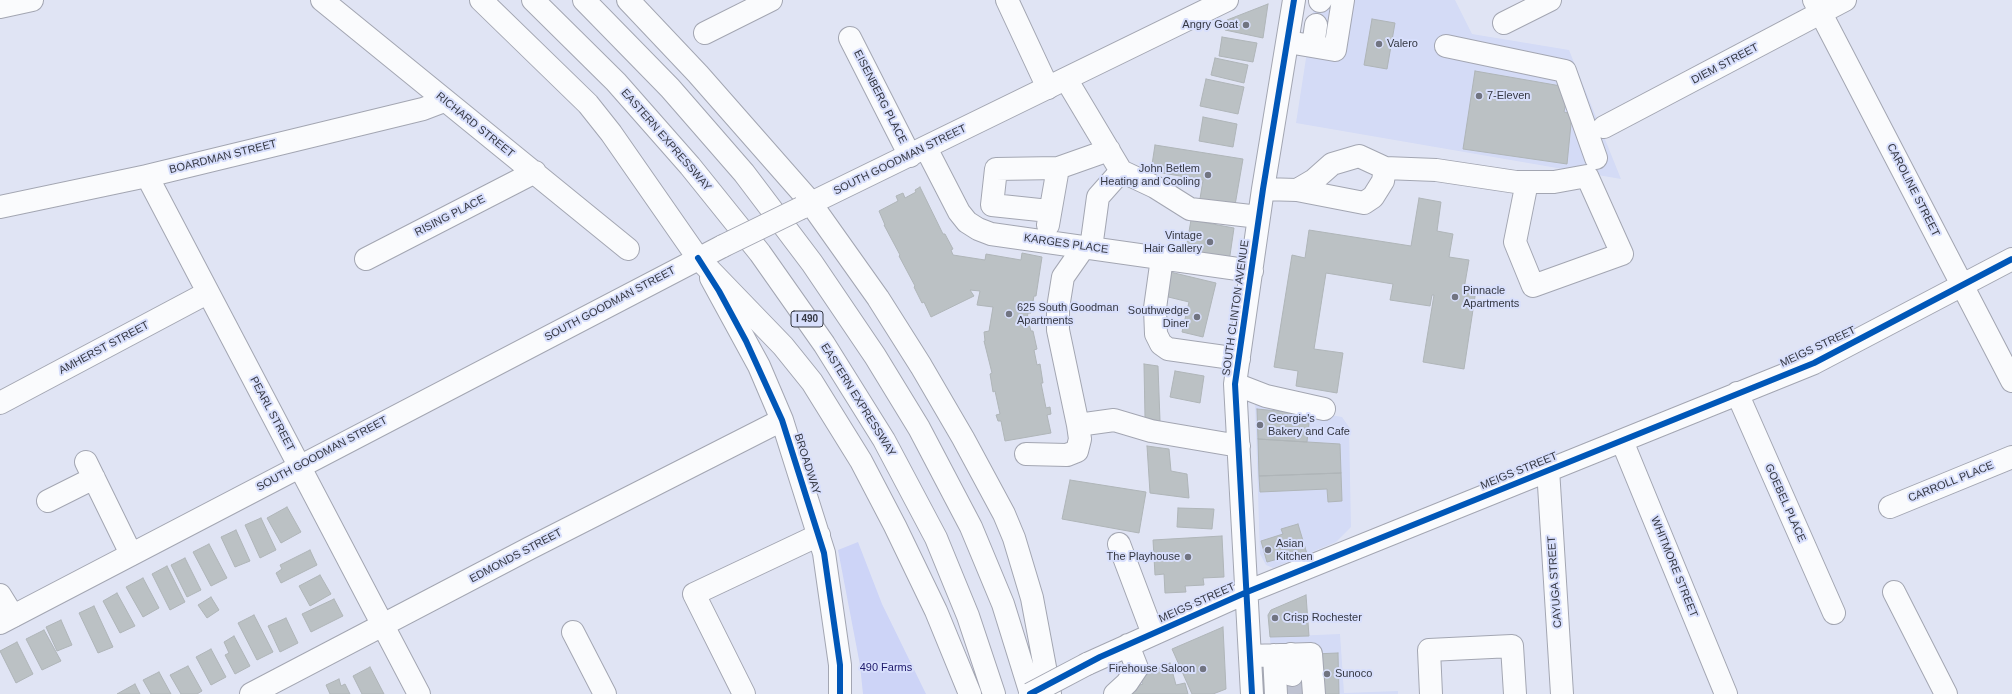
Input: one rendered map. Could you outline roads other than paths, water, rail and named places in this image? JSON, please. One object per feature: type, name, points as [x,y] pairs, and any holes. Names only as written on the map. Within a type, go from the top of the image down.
[{"type":"main road","points":[[0,7],[32,0]]},
{"type":"main road","name":"RICHARD STREET","points":[[322,0],[444,101],[535,172],[628,248]]},
{"type":"main road","points":[[481,0],[588,104],[611,133],[698,258],[791,355],[829,407],[861,461],[901,538],[936,611],[970,694]]},
{"type":"main road","name":"EASTERN EXPRESSWAY","points":[[533,0],[616,82],[690,166],[756,247],[824,344],[884,440],[930,526],[958,589],[994,694]]},
{"type":"main road","points":[[584,0],[670,88],[744,173],[812,263],[875,356],[930,446],[971,527],[1003,604],[1031,694]]},
{"type":"main road","points":[[628,0],[694,69],[864,277],[905,340],[963,438],[1004,514],[1014,538],[1029,586],[1050,694]]},
{"type":"main road","points":[[705,33],[771,0]]},
{"type":"main road","points":[[1007,0],[1057,83],[1108,150],[1121,171],[1155,186],[1190,209],[1259,217]]},
{"type":"main road","name":"SOUTH GOODMAN STREET","points":[[6,619],[698,258],[1227,0]]},
{"type":"main road","name":"SOUTH CLINTON AVENUE","points":[[1252,694],[1235,384],[1263,189],[1294,0]]},
{"type":"main road","points":[[1288,42],[1314,36],[1335,50],[1343,0]]},
{"type":"main road","points":[[1504,23],[1550,0]]},
{"type":"main road","name":"DIEM STREET","points":[[1604,127],[1817,6],[1845,0]]},
{"type":"main road","name":"CAROLINE STREET","points":[[1817,6],[2012,381]]},
{"type":"main road","name":"EISENBERG PLACE","points":[[850,38],[918,152]]},
{"type":"main road","points":[[1446,46],[1565,71],[1596,158]]},
{"type":"main road","name":"BOARDMAN STREET","points":[[0,207],[146,176],[423,109],[444,101]]},
{"type":"main road","points":[[1049,211],[992,205],[996,169],[1058,168],[1108,150]]},
{"type":"main road","name":"KARGES PLACE","points":[[918,152],[967,222],[978,229],[991,234],[1252,271]]},
{"type":"main road","points":[[1297,190],[1314,180],[1332,164],[1359,156],[1385,168],[1436,170],[1527,182],[1554,182],[1587,176],[1622,254],[1533,286],[1515,242],[1527,182]]},
{"type":"main road","points":[[1026,454],[1067,456],[1077,451],[1080,439],[1058,330],[1058,308],[1063,277],[1050,242],[1049,211],[1058,168]]},
{"type":"main road","points":[[1263,189],[1297,190],[1364,203],[1373,197],[1382,181],[1385,168]]},
{"type":"main road","points":[[1063,277],[1088,248],[1098,197],[1121,171]]},
{"type":"main road","name":"RISING PLACE","points":[[366,259],[535,172]]},
{"type":"main road","name":"PEARL STREET","points":[[146,176],[384,625],[419,694]]},
{"type":"main road","name":"BROADWAY","points":[[698,258],[719,291],[746,341],[782,420],[824,553],[840,665],[840,694]]},
{"type":"main road","points":[[1162,258],[1155,308],[1156,334],[1162,344],[1168,349],[1239,360]]},
{"type":"main road","name":"MEIGS STREET","points":[[1031,694],[1087,664],[1247,592],[1548,469],[1622,441],[1814,363],[2012,259]]},
{"type":"main road","name":"AMHERST STREET","points":[[0,402],[207,293]]},
{"type":"main road","points":[[1235,384],[1266,396],[1324,409]]},
{"type":"main road","name":"GOEBEL PLACE","points":[[1737,393],[1834,613]]},
{"type":"main road","name":"EDMONDS STREET","points":[[251,694],[530,548],[782,420]]},
{"type":"main road","points":[[1078,425],[1114,420],[1151,431],[1239,446]]},
{"type":"main road","name":"WHITMORE STREET","points":[[1622,441],[1726,694]]},
{"type":"main road","name":"CARROLL PLACE","points":[[1890,507],[2012,457]]},
{"type":"main road","name":"CAYUGA STREET","points":[[1548,469],[1562,694]]},
{"type":"main road","points":[[48,501],[90,470],[132,554]]},
{"type":"main road","points":[[744,694],[694,594],[819,535]]},
{"type":"main road","points":[[1119,544],[1153,634]]},
{"type":"main road","points":[[1894,592],[1946,694]]},
{"type":"main road","points":[[0,595],[6,619]]},
{"type":"main road","points":[[573,632],[605,694]]},
{"type":"main road","points":[[1115,694],[1127,683],[1137,668],[1128,645]]},
{"type":"main road","points":[[1431,694],[1429,650],[1512,646],[1515,694]]},
{"type":"main road","points":[[1250,656],[1286,661],[1311,654],[1314,694]]},
{"type":"main road","points":[[1276,694],[1286,661]]},
{"type":"tunnel","points":[[1292,675],[1293,694]]},
{"type":"place","name":"Angry Goat","points":[[1246,25]]},
{"type":"place","name":"Valero","points":[[1379,44]]},
{"type":"place","name":"7-Eleven","points":[[1479,96]]},
{"type":"place","name":"John Betlem Heating and Cooling","points":[[1208,175]]},
{"type":"place","name":"Vintage Hair Gallery","points":[[1210,242]]},
{"type":"place","name":"Pinnacle Apartments","points":[[1455,297]]},
{"type":"place","name":"625 South Goodman Apartments","points":[[1009,314]]},
{"type":"place","name":"Southwedge Diner","points":[[1197,317]]},
{"type":"place","name":"Georgie's Bakery and Cafe","points":[[1260,425]]},
{"type":"place","name":"Asian Kitchen","points":[[1268,550]]},
{"type":"place","name":"The Playhouse","points":[[1188,557]]},
{"type":"place","name":"Crisp Rochester","points":[[1275,618]]},
{"type":"place","name":"Firehouse Saloon","points":[[1203,669]]},
{"type":"place","name":"Sunoco","points":[[1327,674]]},
{"type":"park label","name":"490 Farms","points":[[886,668]]}]
